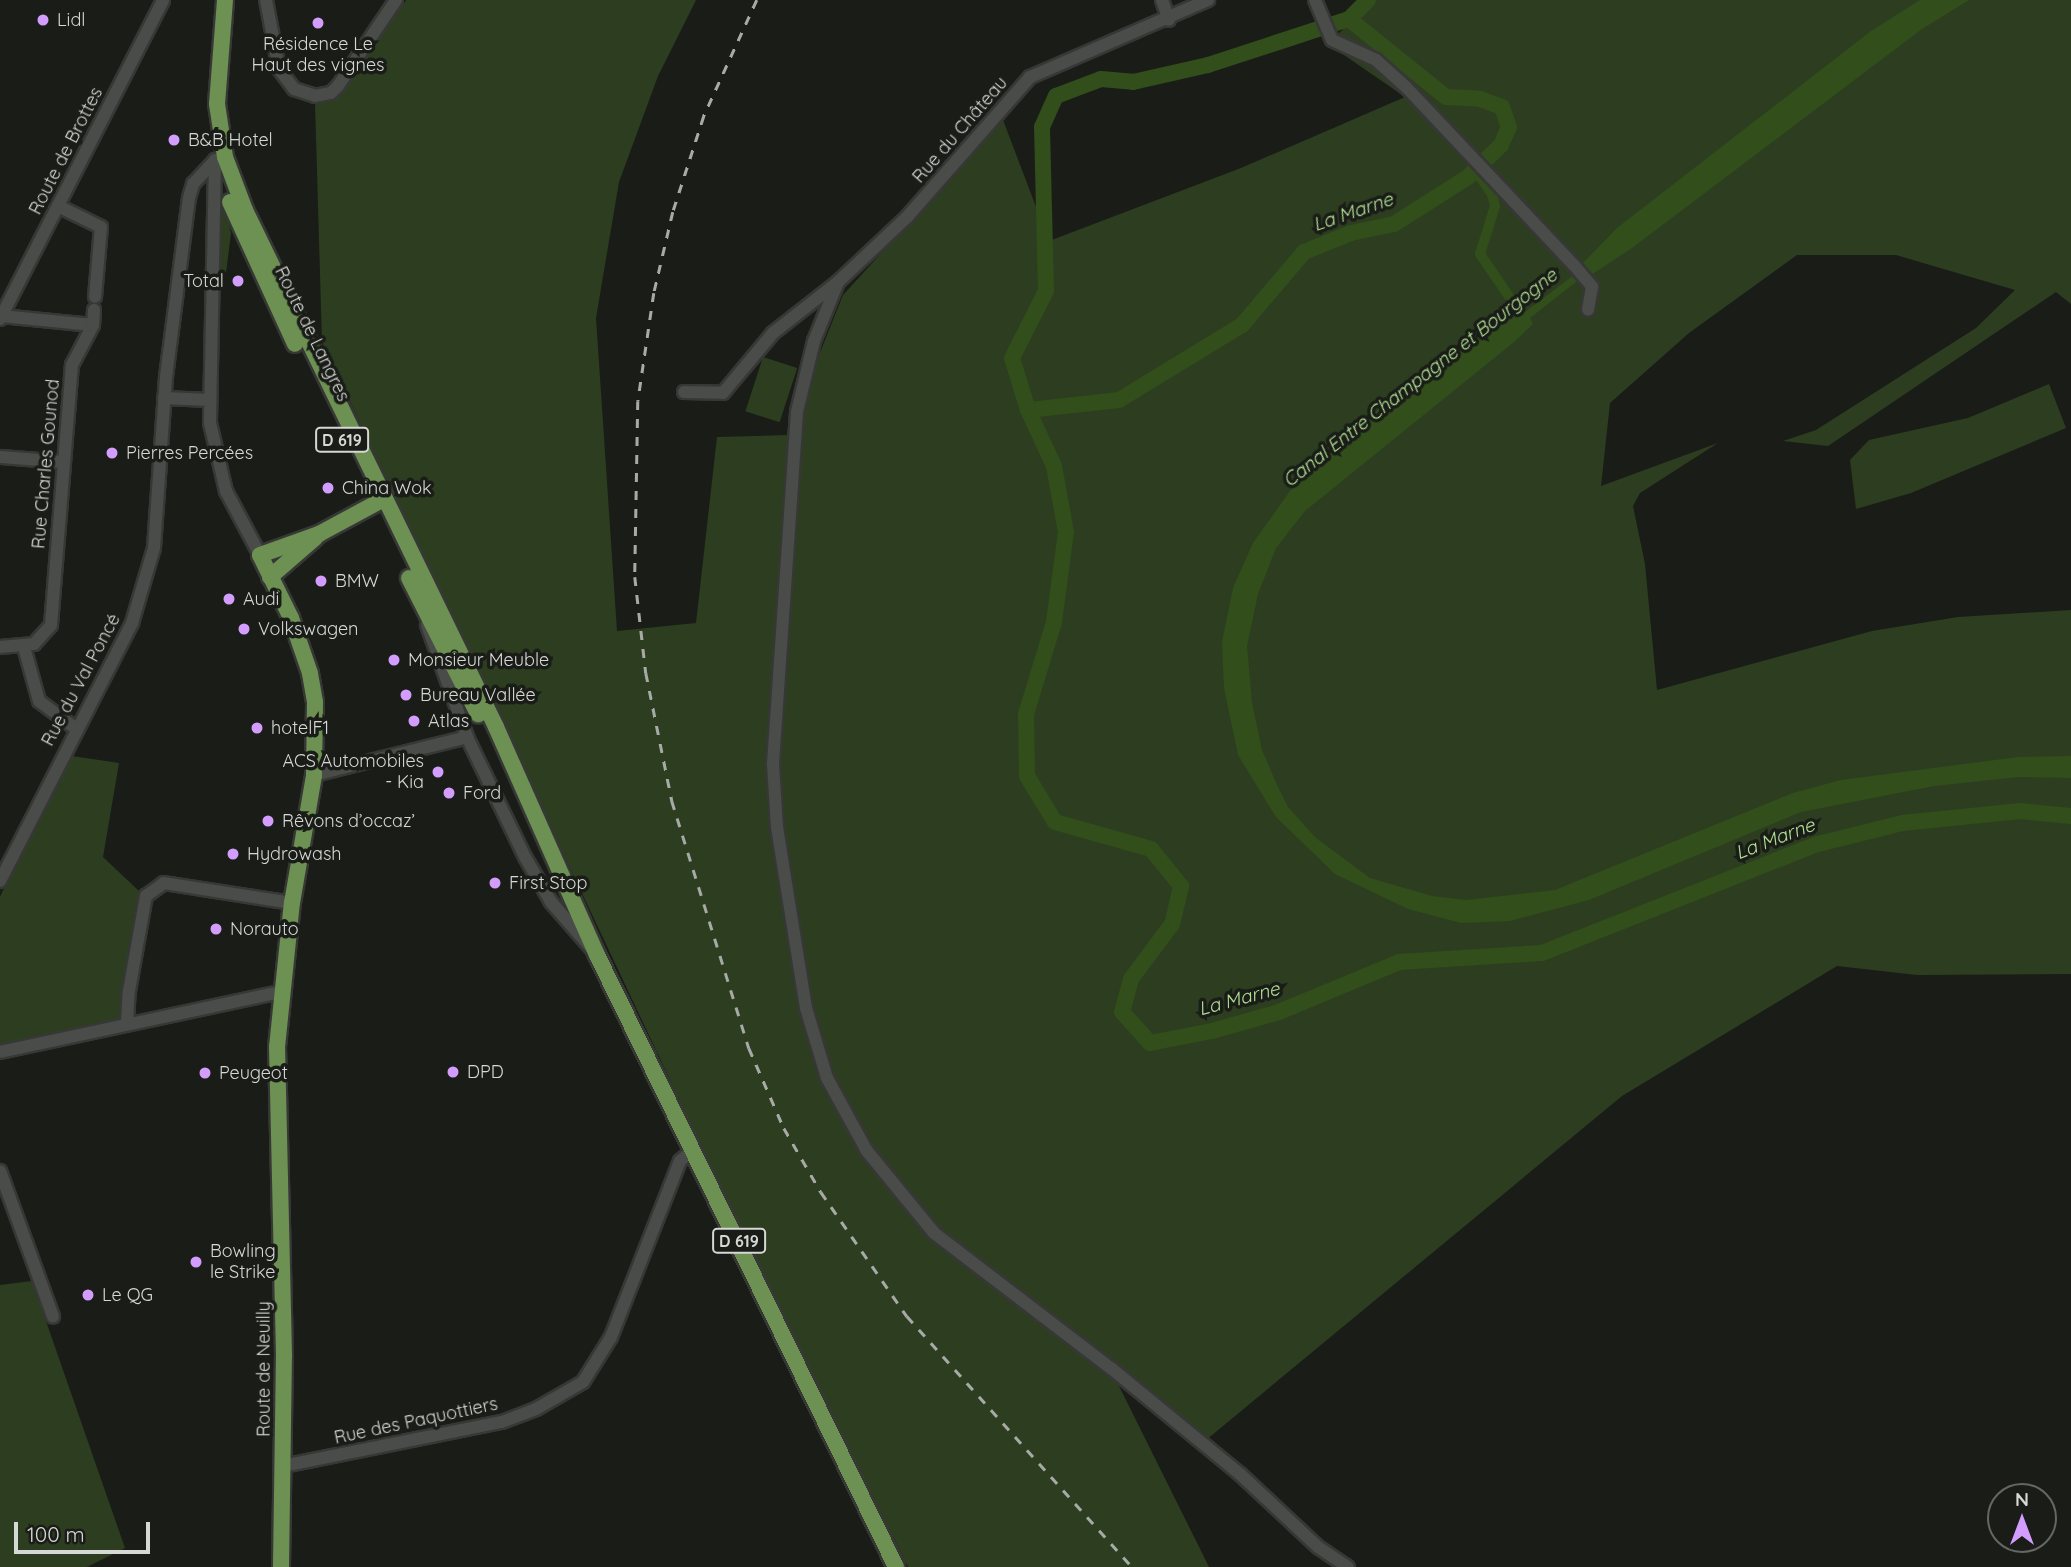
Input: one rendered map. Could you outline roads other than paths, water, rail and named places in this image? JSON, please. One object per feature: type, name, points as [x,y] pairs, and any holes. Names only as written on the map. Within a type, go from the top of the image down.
[{"type":"main road","name":"Route de Langres","points":[[218,0],[209,81],[215,160],[260,270],[378,502],[419,598],[549,852]]},
{"type":"main road","name":"D 619","points":[[225,0],[217,104],[225,157],[235,185],[378,502],[496,727],[549,852],[597,955],[897,1567]]},
{"type":"main road","points":[[260,555],[319,534],[378,502]]},
{"type":"main road","points":[[270,577],[319,534]]},
{"type":"main road","name":"Route de Neuilly","points":[[260,555],[310,673],[315,702],[314,775],[292,903],[280,992],[277,1047],[283,1466],[281,1567]]},
{"type":"street","name":"Route de Brottes","points":[[1,318],[163,0]]},
{"type":"street","points":[[265,0],[279,69],[294,89],[314,96],[331,93],[338,86],[396,0]]},
{"type":"street","points":[[1162,0],[1169,20]]},
{"type":"street","name":"Rue du Château","points":[[684,392],[723,393],[773,333],[838,282],[958,163],[1030,77],[1169,20],[1208,0]]},
{"type":"street","points":[[1315,0],[1332,40],[1376,60],[1479,160],[1573,264],[1592,287],[1588,310]]},
{"type":"street","points":[[215,160],[211,400],[218,467],[260,555]]},
{"type":"street","name":"Rue du Val Poncé","points":[[0,881],[75,728],[132,623],[154,548],[164,398],[189,198],[193,184],[215,160]]},
{"type":"street","name":"Rue Charles Gounod","points":[[24,647],[42,640],[51,625],[72,365],[93,325],[101,227],[58,206]]},
{"type":"street","points":[[838,282],[814,341],[797,412],[773,764],[777,827],[806,1008],[827,1079],[874,1162],[934,1233],[1112,1369],[1240,1474],[1318,1547],[1348,1567]]},
{"type":"street","points":[[1,318],[93,325]]},
{"type":"street","points":[[164,398],[211,400]]},
{"type":"street","points":[[0,457],[64,462]]},
{"type":"street","points":[[419,598],[467,737],[525,857],[551,902],[597,955]]},
{"type":"street","points":[[0,648],[24,647],[35,694],[44,708],[75,728]]},
{"type":"street","points":[[314,775],[467,737]]},
{"type":"street","points":[[127,1024],[146,896],[164,883],[292,903]]},
{"type":"street","points":[[0,1052],[280,992]]},
{"type":"street","name":"Rue des Paquottiers","points":[[283,1466],[502,1422],[536,1409],[583,1382],[611,1337],[680,1161],[693,1150]]},
{"type":"street","points":[[0,1171],[53,1317]]},
{"type":"water","name":"Canal Entre Champagne et Bourgogne","points":[[1920,0],[1969,0],[1922,29],[1632,248],[1591,275],[1586,274],[1530,318],[1533,324],[1514,342],[1305,511],[1276,548],[1258,594],[1247,646],[1252,703],[1262,750],[1277,785],[1288,807],[1316,838],[1370,878],[1432,896],[1466,900],[1555,890],[1793,793],[1841,780],[2018,757],[2071,756],[2071,778],[2019,777],[1934,786],[1801,812],[1589,900],[1510,921],[1461,923],[1408,909],[1335,874],[1276,817],[1238,755],[1224,688],[1222,642],[1233,588],[1253,543],[1290,491],[1389,399],[1520,306],[1525,312],[1583,268],[1582,264],[1617,228],[1871,31]]},
{"type":"waterway","name":"La Marne","points":[[1368,0],[1349,19],[1446,97],[1480,99],[1502,107],[1509,127],[1501,145],[1468,177],[1394,224],[1351,233],[1304,252],[1242,325],[1119,400],[1028,410],[1054,466],[1066,532],[1054,622],[1026,714],[1027,776],[1055,822],[1151,849],[1181,886],[1172,924],[1131,979],[1122,1012],[1150,1043],[1212,1031],[1279,1012],[1399,962],[1542,953],[1818,844],[1902,823],[2020,811],[2071,816]]},
{"type":"waterway","name":"La Marne","points":[[1028,410],[1012,358],[1046,291],[1042,127],[1056,96],[1101,79],[1133,82],[1208,65],[1349,19]]},
{"type":"waterway","name":"Canal Entre Champagne et Bourgogne","points":[[1475,170],[1492,194],[1495,206],[1480,254],[1508,295]]},
{"type":"railway","points":[[757,0],[704,116],[673,212],[654,293],[638,401],[635,577],[646,673],[672,801],[749,1048],[784,1128],[821,1192],[907,1316],[1132,1567]]},
{"type":"place","name":"Lidl","points":[[43,20]]},
{"type":"place","name":"Résidence Le Haut des vignes","points":[[318,23]]},
{"type":"place","name":"B&B Hotel","points":[[174,140]]},
{"type":"place","name":"Total","points":[[238,281]]},
{"type":"place","name":"Pierres Percées","points":[[112,453]]},
{"type":"place","name":"China Wok","points":[[328,488]]},
{"type":"place","name":"BMW","points":[[321,581]]},
{"type":"place","name":"Audi","points":[[229,599]]},
{"type":"place","name":"Volkswagen","points":[[244,629]]},
{"type":"place","name":"Monsieur Meuble","points":[[394,660]]},
{"type":"place","name":"Bureau Vallée","points":[[406,695]]},
{"type":"place","name":"Atlas","points":[[414,721]]},
{"type":"place","name":"hotelF1","points":[[257,728]]},
{"type":"place","name":"ACS Automobiles - Kia","points":[[438,772]]},
{"type":"place","name":"Ford","points":[[449,793]]},
{"type":"place","name":"Rêvons d’occaz’","points":[[268,821]]},
{"type":"place","name":"Hydrowash","points":[[233,854]]},
{"type":"place","name":"First Stop","points":[[495,883]]},
{"type":"place","name":"Norauto","points":[[216,929]]},
{"type":"place","name":"DPD","points":[[453,1072]]},
{"type":"place","name":"Peugeot","points":[[205,1073]]},
{"type":"place","name":"Bowling le Strike","points":[[196,1262]]},
{"type":"place","name":"Le QG","points":[[88,1295]]}]
